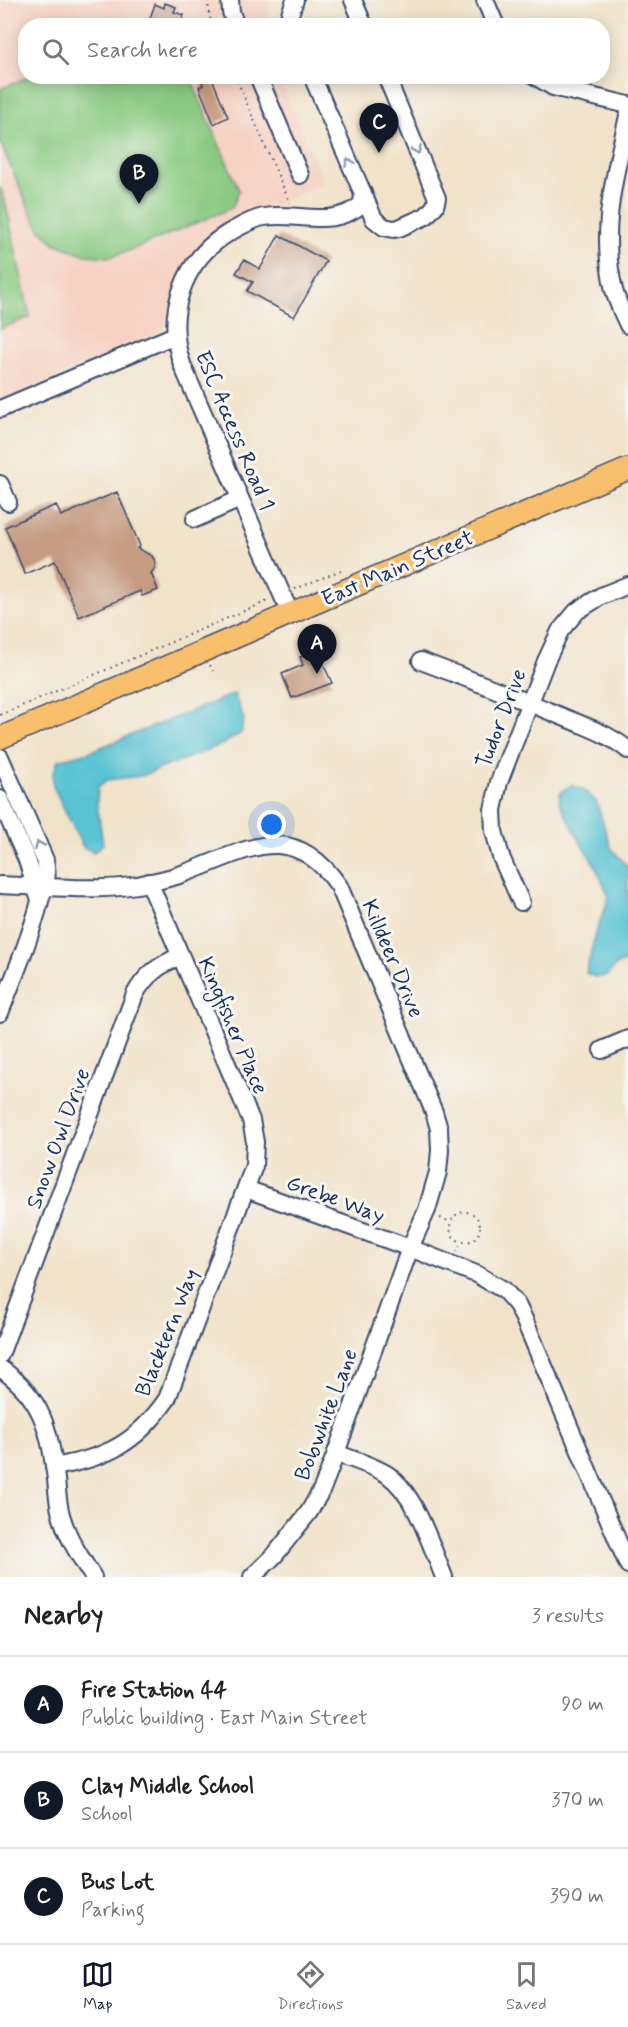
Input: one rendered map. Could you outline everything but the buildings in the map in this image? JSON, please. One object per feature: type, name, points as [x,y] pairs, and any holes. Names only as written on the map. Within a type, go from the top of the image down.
[{"type":"main road","name":"East Main Street","points":[[0,738],[628,469]]},
{"type":"street","points":[[230,0],[233,18]]},
{"type":"street","points":[[290,18],[295,0]]},
{"type":"street","points":[[353,0],[361,18]]},
{"type":"street","points":[[485,0],[493,18]]},
{"type":"street","points":[[261,84],[300,175]]},
{"type":"street","points":[[315,84],[364,205],[378,224],[394,230],[426,216],[435,206],[437,198],[389,84]]},
{"type":"street","points":[[548,84],[628,105]]},
{"type":"street","points":[[628,116],[612,191],[607,228],[609,265],[615,293],[628,325]]},
{"type":"street","name":"ESC Access Road 1","points":[[290,613],[183,367],[175,335],[176,306],[191,268],[218,239],[252,221],[275,216],[319,220],[339,216],[364,205]]},
{"type":"street","points":[[0,409],[175,335]]},
{"type":"street","points":[[0,484],[8,502]]},
{"type":"street","points":[[195,519],[240,499]]},
{"type":"street","name":"Tudor Drive","points":[[521,902],[501,857],[494,831],[493,810],[499,782],[546,661],[560,632],[577,611],[601,596],[628,585]]},
{"type":"street","points":[[421,661],[531,703],[617,740],[628,750]]},
{"type":"street","points":[[0,757],[47,869],[34,925],[0,1013]]},
{"type":"street","points":[[0,800],[41,890]]},
{"type":"street","name":"Killdeer Drive","points":[[0,885],[41,890],[134,886],[180,875],[257,845],[276,844],[308,853],[321,862],[339,886],[424,1084],[438,1129],[440,1150],[438,1172],[427,1210],[410,1248]]},
{"type":"street","name":"Kingfisher Place","points":[[149,882],[251,1120],[255,1142],[254,1166],[246,1190]]},
{"type":"street","name":"Snow Owl Drive","points":[[0,1355],[135,994],[140,984],[159,965],[180,956]]},
{"type":"street","points":[[602,1050],[628,1039]]},
{"type":"street","name":"Grebe Way","points":[[246,1190],[410,1248],[492,1282],[504,1290],[516,1305],[628,1565]]},
{"type":"street","name":"Blacktern Way","points":[[54,1467],[83,1462],[103,1455],[131,1439],[158,1413],[167,1399],[184,1356],[246,1190]]},
{"type":"street","name":"Bobwhite Lane","points":[[252,1577],[274,1556],[309,1512],[322,1489],[410,1248]]},
{"type":"street","points":[[0,1368],[16,1379],[34,1402],[44,1420],[52,1452],[64,1526],[93,1577]]},
{"type":"street","points":[[336,1453],[388,1475],[398,1484],[408,1496],[444,1577]]},
{"type":"path","points":[[208,0],[210,18]]},
{"type":"path","points":[[238,84],[296,217]]},
{"type":"path","points":[[0,715],[263,603]]},
{"type":"path","points":[[464,1212],[472,1214],[478,1220],[480,1228],[477,1236],[470,1241],[461,1241],[451,1232],[451,1222],[456,1215],[464,1212]]},
{"type":"path","points":[[437,1217],[451,1222]]},
{"type":"path","points":[[456,1255],[461,1241]]},
{"type":"shaded area","points":[[0,0],[273,0],[267,18],[18,18],[18,84],[282,84],[325,183],[229,225],[168,318],[164,328],[153,336],[0,402]]},
{"type":"green space","points":[[18,81],[18,84],[193,84],[239,190],[232,208],[110,257],[86,255],[54,243],[40,229],[31,213],[0,142],[0,89]]},
{"type":"green space","points":[[0,187],[5,200],[30,317],[0,329]]},
{"type":"water","points":[[234,694],[244,719],[241,733],[221,745],[141,776],[107,780],[98,787],[97,804],[103,844],[94,852],[83,847],[53,786],[53,775],[58,760],[89,752]]},
{"type":"water","points":[[571,785],[583,790],[596,801],[611,848],[628,867],[628,960],[615,966],[607,976],[595,977],[586,973],[595,935],[609,897],[595,865],[559,802],[560,793]]},
{"type":"place","name":"Bus Lot","points":[[379,153]]},
{"type":"place","name":"Clay Middle School","points":[[139,204]]},
{"type":"place","name":"Fire Station 44","points":[[317,674]]}]
